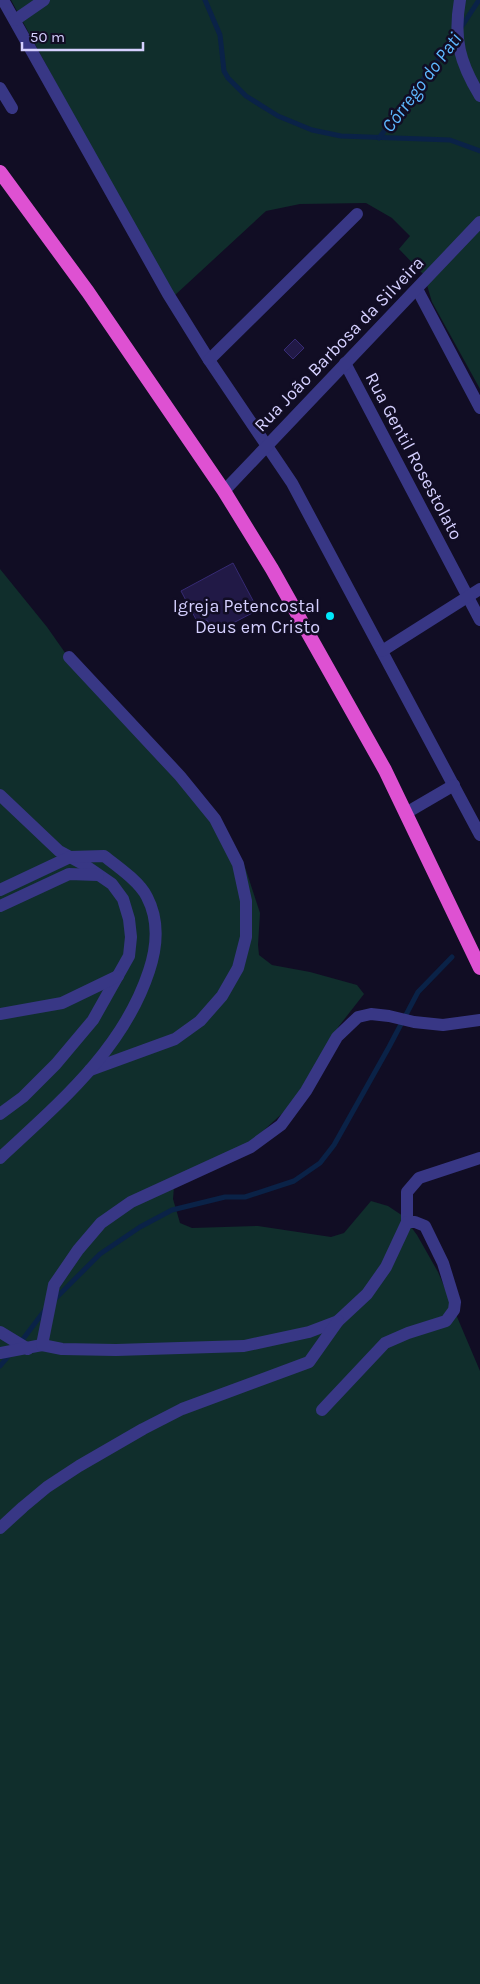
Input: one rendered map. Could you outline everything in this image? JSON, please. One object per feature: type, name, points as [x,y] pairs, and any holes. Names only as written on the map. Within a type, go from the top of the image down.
[{"type":"highway","points":[[0,172],[88,292],[224,491],[272,568],[356,714],[406,813],[480,968]]},
{"type":"street","points":[[3,0],[168,294],[209,360],[292,483],[480,835]]},
{"type":"street","points":[[15,20],[44,0]]},
{"type":"street","points":[[460,0],[456,21],[459,48],[466,73],[480,96]]},
{"type":"street","points":[[0,88],[12,108]]},
{"type":"street","points":[[209,360],[357,214]]},
{"type":"street","name":"Rua João Barbosa da Silveira","points":[[224,491],[480,222]]},
{"type":"street","points":[[417,289],[480,408]]},
{"type":"street","name":"Rua Gentil Rosestolato","points":[[345,363],[480,620]]},
{"type":"street","points":[[382,651],[480,589]]},
{"type":"street","points":[[69,656],[180,776],[215,819],[238,864],[246,901],[246,937],[238,968],[222,996],[200,1021],[175,1040],[90,1070]]},
{"type":"street","points":[[406,813],[454,785]]},
{"type":"street","points":[[0,795],[59,851],[112,884],[123,899],[129,919],[131,937],[129,956],[93,1020],[56,1064],[23,1097],[0,1114]]},
{"type":"street","points":[[0,890],[70,857],[104,856],[130,877],[147,896],[156,922],[154,956],[134,1008],[114,1040],[60,1103],[0,1158]]},
{"type":"street","points":[[0,906],[69,874],[100,875]]},
{"type":"street","points":[[0,1014],[62,1003],[118,976]]},
{"type":"street","points":[[42,1345],[54,1285],[78,1250],[101,1223],[131,1202],[252,1147],[281,1125],[306,1091],[337,1037],[358,1016],[371,1014],[443,1025],[480,1020]]},
{"type":"street","points":[[0,1528],[47,1487],[143,1429],[182,1409],[309,1362],[338,1321],[367,1294],[386,1266],[407,1222],[407,1192],[419,1178],[480,1158]]},
{"type":"street","points":[[322,1410],[385,1344],[408,1333],[446,1321],[454,1310],[456,1302],[443,1263],[425,1226],[415,1222],[407,1222]]},
{"type":"street","points":[[0,1352],[28,1349],[42,1345],[62,1349],[116,1350],[244,1346],[309,1332],[338,1321]]},
{"type":"street","points":[[0,1332],[28,1349]]},
{"type":"green space","points":[[11,0],[480,0],[480,389],[432,302],[424,275],[399,249],[410,236],[392,218],[366,203],[300,204],[266,211],[174,296],[139,236]]},
{"type":"green space","points":[[0,569],[47,627],[87,684],[176,766],[243,861],[260,913],[259,955],[272,965],[310,972],[357,985],[364,994],[339,1026],[304,1087],[286,1110],[251,1142],[174,1187],[173,1199],[180,1223],[192,1228],[258,1226],[331,1237],[344,1233],[371,1201],[388,1206],[403,1216],[417,1235],[438,1272],[480,1371],[480,1984],[0,1984]]},
{"type":"building","points":[[295,339],[304,348],[293,359],[284,350]]},
{"type":"building","points":[[233,563],[258,610],[214,633],[207,620],[199,625],[181,591]]},
{"type":"waterway","points":[[205,0],[220,35],[224,71],[228,78],[246,96],[278,116],[312,130],[341,136],[450,140],[480,151]]},
{"type":"waterway","name":"Córrego do Pati","points":[[460,29],[479,0]]},
{"type":"waterway","name":"Córrego do Pati","points":[[379,138],[456,36]]},
{"type":"waterway","points":[[54,1300],[100,1254],[140,1227],[172,1210],[225,1197],[245,1197],[294,1181],[320,1163],[334,1145],[418,992],[452,957]]},
{"type":"waterway","points":[[20,1343],[45,1310]]},
{"type":"waterway","points":[[0,1366],[11,1353]]},
{"type":"place","name":"Igreja Petencostal Deus em Cristo","points":[[330,616]]}]
